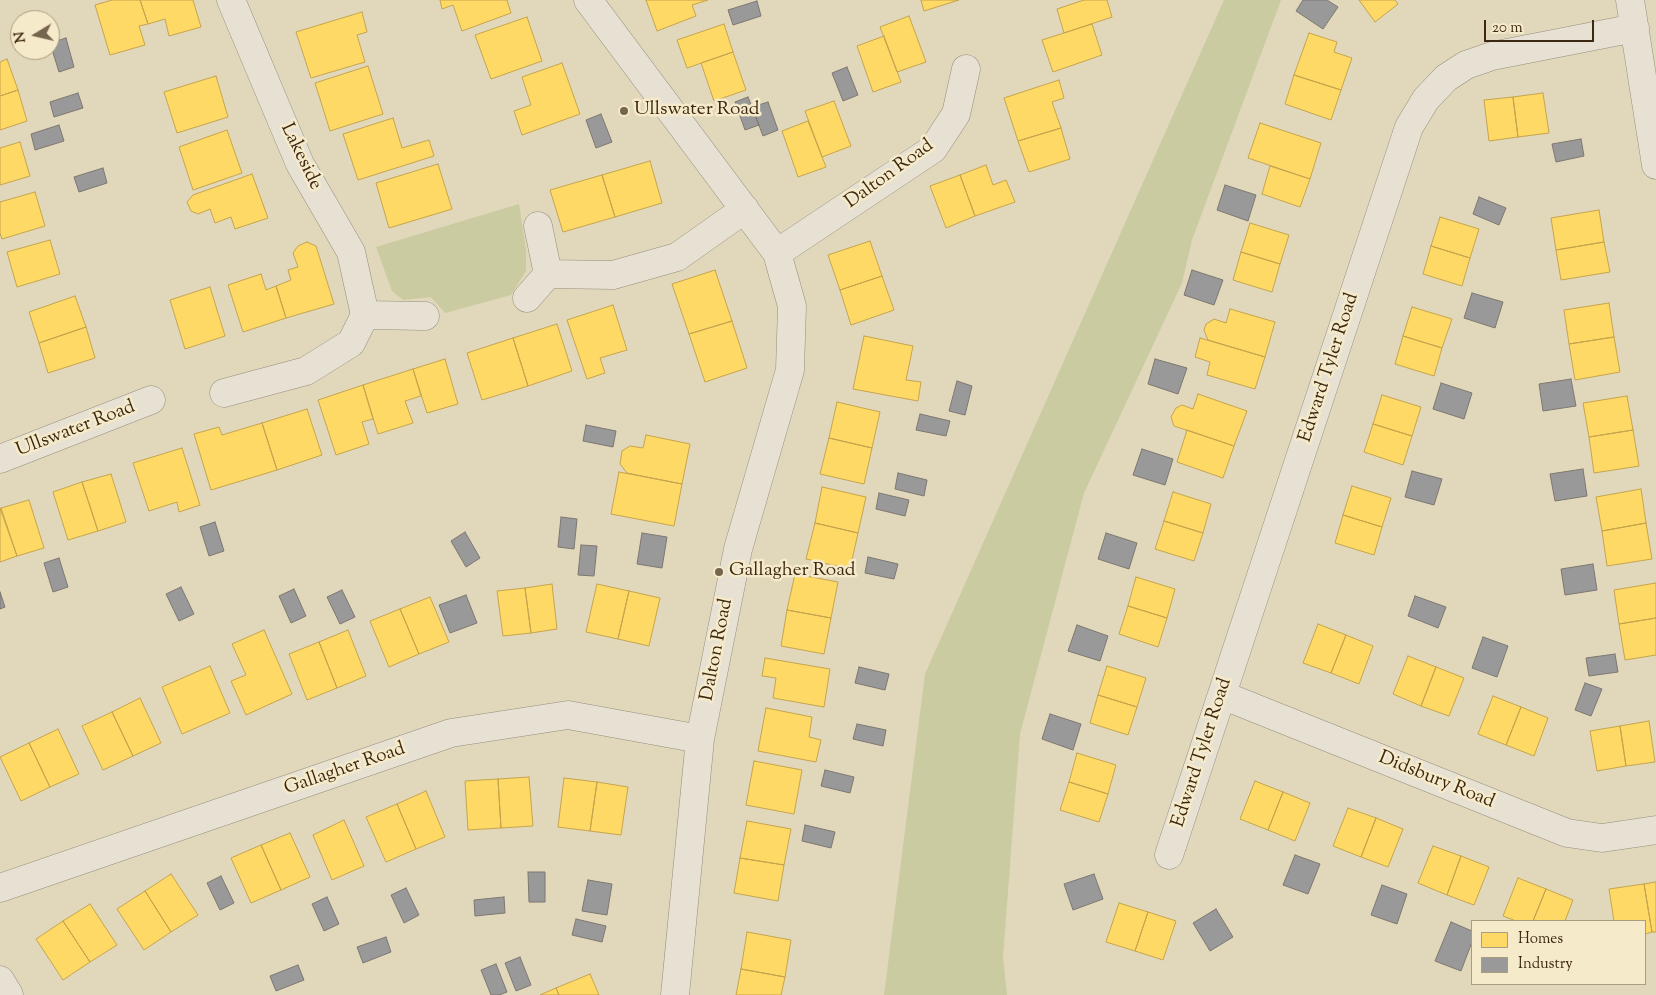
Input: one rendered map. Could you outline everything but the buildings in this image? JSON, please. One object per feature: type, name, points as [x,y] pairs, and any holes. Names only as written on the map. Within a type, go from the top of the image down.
[{"type":"street","name":"Lakeside","points":[[231,0],[300,164],[351,252],[365,315]]},
{"type":"street","name":"Dalton Road","points":[[588,0],[777,253],[792,306],[790,370],[738,549],[700,739],[675,995]]},
{"type":"street","points":[[1630,0],[1656,164]]},
{"type":"street","name":"Edward Tyler Road","points":[[1169,855],[1409,126],[1426,98],[1446,78],[1466,65],[1492,56],[1635,28]]},
{"type":"street","name":"Dalton Road","points":[[777,253],[933,149],[956,114],[966,69]]},
{"type":"street","points":[[527,298],[548,274],[613,275],[677,256],[745,209]]},
{"type":"street","points":[[538,226],[548,274]]},
{"type":"street","points":[[224,393],[306,371],[352,342],[365,315],[425,316]]},
{"type":"street","name":"Ullswater Road","points":[[2,450],[151,400]]},
{"type":"street","name":"Didsbury Road","points":[[1222,695],[1567,833],[1602,838],[1656,830]]},
{"type":"street","name":"Gallagher Road","points":[[0,888],[451,733],[568,715],[700,739]]},
{"type":"street","points":[[0,980],[9,995]]},
{"type":"green space","points":[[1224,0],[1281,0],[1192,240],[1182,283],[1084,493],[1020,734],[1003,957],[1007,995],[884,995],[925,674]]},
{"type":"green space","points":[[519,204],[526,250],[526,271],[511,295],[445,313],[431,297],[403,300],[392,291],[376,247]]},
{"type":"place","name":"Ullswater Road","points":[[624,111]]},
{"type":"place","name":"Gallagher Road","points":[[719,572]]}]
